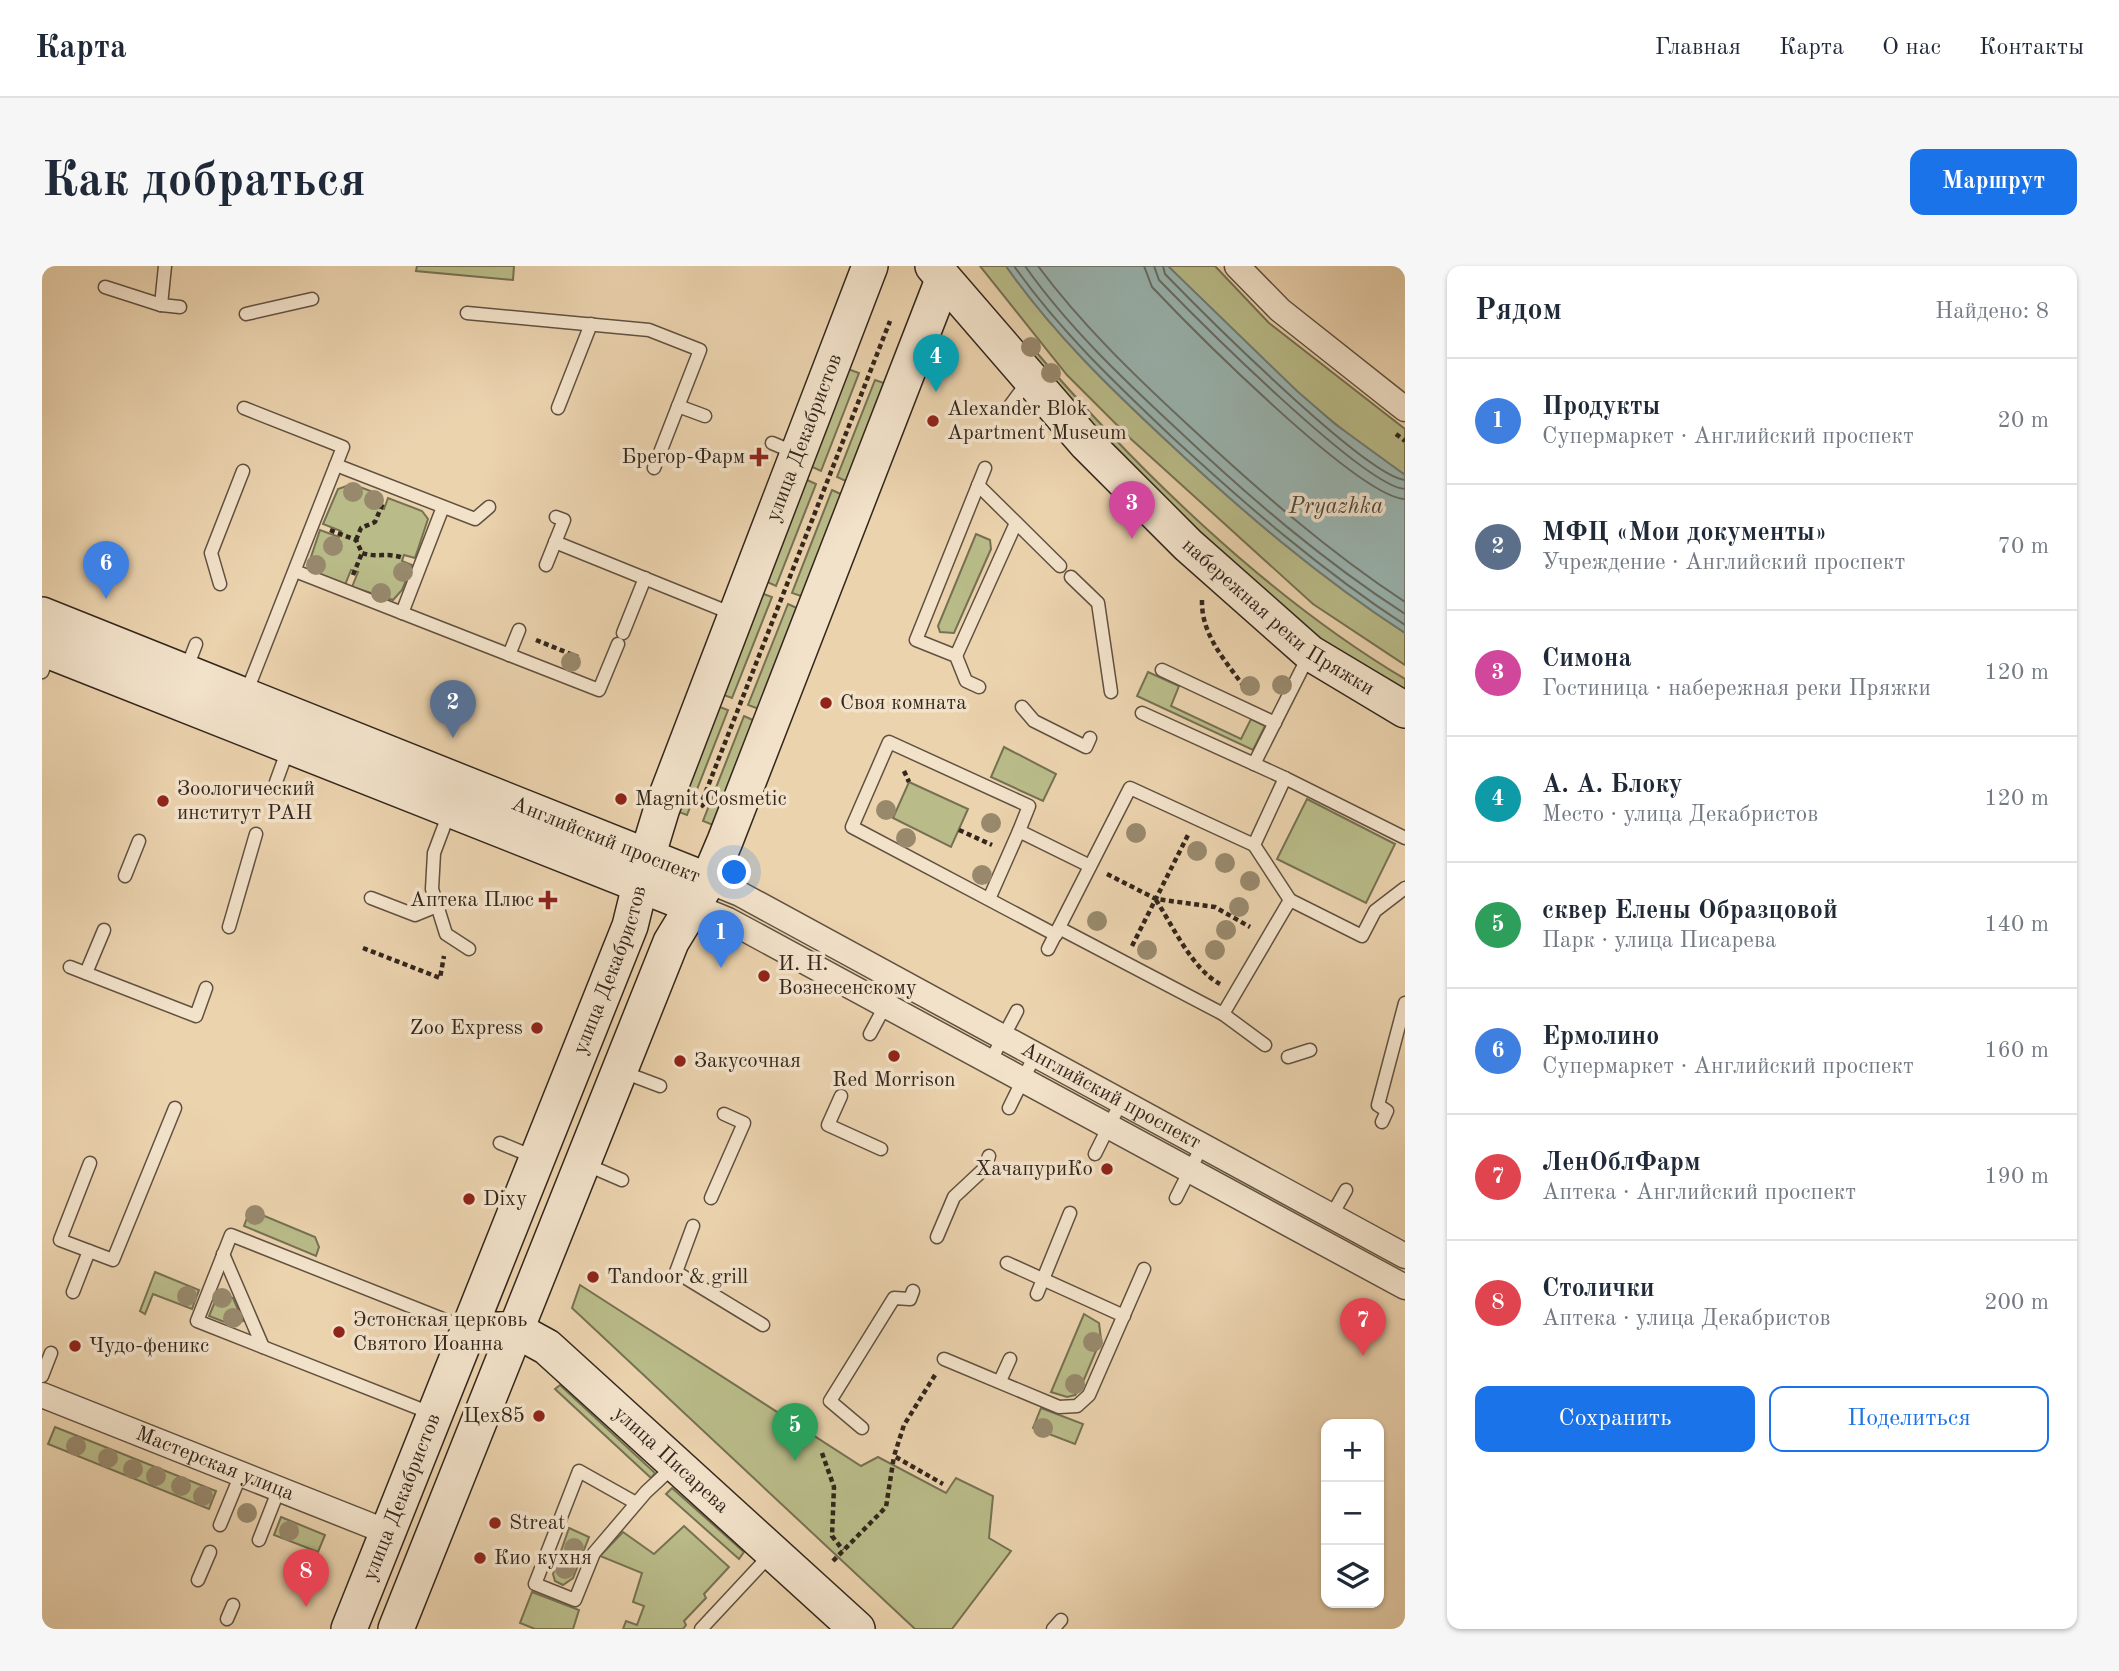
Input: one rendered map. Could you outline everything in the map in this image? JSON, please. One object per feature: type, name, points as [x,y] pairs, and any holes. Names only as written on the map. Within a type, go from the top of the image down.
[{"type":"main road","name":"улица Декабристов","points":[[349,1629],[630,926],[643,871],[736,614],[788,455],[865,269]]},
{"type":"main road","name":"улица Декабристов","points":[[401,1628],[619,1070],[671,942],[701,894],[860,494],[938,273]]},
{"type":"main road","name":"набережная реки Пряжки","points":[[938,273],[1019,394],[1095,453],[1178,536],[1310,653],[1405,710]]},
{"type":"main road","name":"Английский проспект","points":[[42,615],[191,658],[240,710]]},
{"type":"main road","name":"Английский проспект","points":[[45,657],[240,710],[701,894]]},
{"type":"main road","name":"Английский проспект","points":[[295,732],[451,810],[643,871]]},
{"type":"main road","name":"улица Писарева","points":[[468,1329],[516,1330],[547,1347],[857,1629]]},
{"type":"street","points":[[1237,266],[1280,310],[1405,410]]},
{"type":"street","name":"Английский проспект","points":[[701,894],[740,894],[1405,1256]]},
{"type":"street","name":"Английский проспект","points":[[701,894],[728,920],[1405,1287]]},
{"type":"street","name":"Мастерская улица","points":[[42,1395],[387,1532]]},
{"type":"lane","points":[[161,305],[165,266]]},
{"type":"lane","points":[[105,287],[161,305],[180,307]]},
{"type":"lane","points":[[246,314],[312,299]]},
{"type":"lane","points":[[467,313],[649,330],[700,350],[654,468]]},
{"type":"lane","points":[[558,408],[591,324]]},
{"type":"lane","points":[[678,406],[705,416]]},
{"type":"lane","points":[[240,710],[343,447],[262,422],[244,408]]},
{"type":"lane","points":[[336,465],[475,519],[489,507]]},
{"type":"lane","points":[[956,656],[916,640],[985,468]]},
{"type":"lane","points":[[220,584],[211,553],[243,471]]},
{"type":"lane","points":[[978,485],[1060,566]]},
{"type":"lane","points":[[402,613],[443,506]]},
{"type":"lane","points":[[545,565],[564,520],[556,517]]},
{"type":"lane","points":[[979,687],[966,681],[956,656],[1016,523]]},
{"type":"lane","points":[[555,542],[736,614]]},
{"type":"lane","points":[[295,571],[599,690],[645,578]]},
{"type":"lane","points":[[1071,577],[1098,603],[1111,692]]},
{"type":"lane","points":[[509,655],[519,632]]},
{"type":"lane","points":[[1254,764],[1310,653]]},
{"type":"lane","points":[[1162,670],[1275,723]]},
{"type":"lane","points":[[1022,707],[1034,721],[1086,747],[1090,738]]},
{"type":"lane","points":[[1142,713],[1285,778],[1405,838]]},
{"type":"lane","points":[[276,782],[295,732]]},
{"type":"lane","points":[[989,899],[1029,806],[889,742],[852,827],[989,899],[1124,962],[1223,1014],[1265,1045]]},
{"type":"lane","points":[[1254,845],[1285,778]]},
{"type":"lane","points":[[1048,949],[1130,788],[1254,845],[1290,900],[1362,936],[1375,911],[1405,888]]},
{"type":"lane","points":[[451,810],[434,853],[432,889],[446,934],[469,949]]},
{"type":"lane","points":[[1019,831],[1090,866]]},
{"type":"lane","points":[[229,928],[256,834]]},
{"type":"lane","points":[[125,876],[139,841]]},
{"type":"lane","points":[[371,898],[415,915],[437,906]]},
{"type":"lane","points":[[1223,1014],[1290,900]]},
{"type":"lane","points":[[86,973],[104,930]]},
{"type":"lane","points":[[69,967],[196,1016],[206,988]]},
{"type":"lane","points":[[870,1034],[899,980]]},
{"type":"lane","points":[[1381,1122],[1387,1111],[1378,1105],[1405,1003]]},
{"type":"lane","points":[[990,1062],[1017,1011]]},
{"type":"lane","points":[[1288,1057],[1310,1050]]},
{"type":"lane","points":[[1009,1108],[1035,1055]]},
{"type":"lane","points":[[619,1070],[660,1086]]},
{"type":"lane","points":[[841,1096],[828,1125],[881,1149]]},
{"type":"lane","points":[[1095,1154],[1121,1102]]},
{"type":"lane","points":[[90,1163],[60,1240],[113,1260],[175,1108]]},
{"type":"lane","points":[[711,1198],[744,1123],[724,1114]]},
{"type":"lane","points":[[500,1143],[537,1158]]},
{"type":"lane","points":[[1176,1198],[1202,1146]]},
{"type":"lane","points":[[937,1237],[954,1197],[985,1168],[989,1156]]},
{"type":"lane","points":[[582,1163],[622,1180]]},
{"type":"lane","points":[[1319,1240],[1346,1190]]},
{"type":"lane","points":[[1037,1294],[1070,1213]]},
{"type":"lane","points":[[693,1226],[676,1272],[763,1325]]},
{"type":"lane","points":[[434,1415],[197,1321],[223,1254],[231,1235],[468,1329]]},
{"type":"lane","points":[[73,1292],[89,1251]]},
{"type":"lane","points":[[223,1254],[263,1347]]},
{"type":"lane","points":[[1007,1263],[1124,1316]]},
{"type":"lane","points":[[944,1359],[1059,1407],[1077,1406],[1089,1395],[1144,1269]]},
{"type":"lane","points":[[862,1428],[830,1401],[894,1298],[910,1299],[913,1291]]},
{"type":"lane","points":[[42,1376],[51,1353]]},
{"type":"lane","points":[[1000,1381],[1010,1359]]},
{"type":"lane","points":[[636,1503],[579,1471],[535,1584],[575,1600],[594,1553],[636,1503],[675,1464]]},
{"type":"lane","points":[[220,1525],[241,1474]]},
{"type":"lane","points":[[259,1540],[279,1489]]},
{"type":"lane","points":[[198,1580],[210,1552]]},
{"type":"lane","points":[[701,1629],[773,1552]]},
{"type":"lane","points":[[227,1619],[233,1605]]},
{"type":"path","points":[[701,804],[890,321]]},
{"type":"path","points":[[788,455],[827,481],[860,494]]},
{"type":"path","points":[[356,540],[361,528],[375,522],[390,486]]},
{"type":"path","points":[[313,524],[356,540],[362,553],[376,558],[391,553],[421,565]]},
{"type":"path","points":[[1202,596],[1201,619],[1220,654],[1275,723]]},
{"type":"path","points":[[519,632],[578,657]]},
{"type":"path","points":[[1124,962],[1196,819]]},
{"type":"path","points":[[958,830],[1009,853]]},
{"type":"path","points":[[1090,866],[1156,899],[1216,907],[1268,937]]},
{"type":"path","points":[[1156,899],[1211,979],[1236,992]]},
{"type":"path","points":[[363,948],[440,978],[446,934]]},
{"type":"path","points":[[833,1561],[886,1507],[894,1456],[904,1425],[944,1359]]},
{"type":"path","points":[[822,1453],[834,1487],[832,1536],[843,1550]]},
{"type":"path","points":[[894,1456],[943,1484]]},
{"type":"green space","points":[[417,266],[514,266],[513,280],[416,271]]},
{"type":"green space","points":[[980,266],[1006,266],[1082,358],[1196,468],[1312,566],[1405,633],[1405,665],[1313,604],[1131,439],[1067,375]]},
{"type":"green space","points":[[1168,266],[1215,266],[1269,323],[1405,429],[1405,475],[1341,429],[1281,377],[1223,323]]},
{"type":"green space","points":[[1031,346],[1114,438],[1205,528],[1303,610],[1405,679],[1405,693],[1329,646],[1279,607],[1202,538],[1094,426],[1026,349]]},
{"type":"green space","points":[[848,369],[859,373],[821,471],[810,466]]},
{"type":"green space","points":[[875,380],[887,384],[848,482],[837,477]]},
{"type":"green space","points":[[805,479],[816,484],[776,586],[765,581]]},
{"type":"green space","points":[[352,484],[381,495],[377,507],[384,509],[388,498],[422,511],[428,519],[415,558],[404,555],[402,561],[412,565],[402,590],[393,600],[352,587],[358,572],[351,570],[345,585],[314,573],[308,566],[320,530],[339,537],[341,531],[323,524],[338,489]]},
{"type":"green space","points":[[832,490],[843,495],[804,597],[792,593]]},
{"type":"green space","points":[[976,534],[990,540],[991,549],[954,633],[940,632],[938,626]]},
{"type":"green space","points":[[761,593],[772,597],[732,698],[721,694]]},
{"type":"green space","points":[[788,604],[799,609],[759,709],[748,705]]},
{"type":"green space","points":[[1148,672],[1179,686],[1171,706],[1241,739],[1251,719],[1265,726],[1253,750],[1137,696]]},
{"type":"green space","points":[[717,706],[728,710],[687,815],[676,811]]},
{"type":"green space","points":[[744,716],[755,721],[713,825],[703,821]]},
{"type":"green space","points":[[1004,747],[1056,774],[1043,801],[991,777]]},
{"type":"green space","points":[[909,782],[968,809],[951,847],[893,818]]},
{"type":"green space","points":[[1307,799],[1395,844],[1366,903],[1277,859]]},
{"type":"green space","points":[[250,1210],[315,1237],[319,1247],[316,1256],[244,1226]]},
{"type":"green space","points":[[155,1272],[199,1290],[192,1309],[153,1294],[145,1314],[140,1311]]},
{"type":"green space","points":[[580,1285],[861,1466],[878,1457],[946,1493],[956,1478],[993,1496],[989,1538],[1011,1551],[952,1629],[915,1629],[572,1308]]},
{"type":"green space","points":[[219,1292],[233,1298],[243,1321],[232,1325],[209,1316]]},
{"type":"green space","points":[[1084,1314],[1099,1323],[1101,1339],[1080,1389],[1075,1395],[1067,1397],[1051,1392]]},
{"type":"green space","points":[[560,1385],[655,1473],[651,1478],[555,1389]]},
{"type":"green space","points":[[1041,1408],[1083,1424],[1075,1444],[1033,1428]]},
{"type":"green space","points":[[55,1427],[216,1491],[209,1509],[48,1444]]},
{"type":"green space","points":[[672,1488],[744,1552],[739,1559],[666,1494]]},
{"type":"green space","points":[[281,1517],[325,1535],[318,1552],[274,1535]]},
{"type":"green space","points":[[684,1526],[729,1567],[704,1594],[706,1598],[684,1621],[686,1625],[683,1629],[623,1629],[626,1621],[637,1625],[644,1606],[633,1602],[642,1573],[600,1556],[623,1532],[654,1554]]},
{"type":"green space","points":[[569,1528],[589,1537],[573,1578],[563,1585],[555,1581],[553,1574]]},
{"type":"green space","points":[[532,1592],[579,1610],[573,1629],[535,1629],[520,1623]]},
{"type":"water","name":"Pryazhka","points":[[1006,266],[1168,266],[1297,391],[1335,424],[1405,475],[1405,633],[1312,566],[1196,468],[1083,358],[1043,314]]},
{"type":"place","name":"А. А. Блоку","points":[[936,392]]},
{"type":"place","name":"Alexander Blok Apartment Museum","points":[[933,421]]},
{"type":"place","name":"Брегор-Фарм","points":[[759,457]]},
{"type":"place","name":"Симона","points":[[1132,539]]},
{"type":"place","name":"Ермолино","points":[[106,599]]},
{"type":"place","name":"Своя комната","points":[[826,703]]},
{"type":"place","name":"МФЦ «Мои документы»","points":[[453,738]]},
{"type":"place","name":"Magnit Cosmetic","points":[[621,799]]},
{"type":"place","name":"Зоологический институт РАН","points":[[163,801]]},
{"type":"place","name":"Аптека Плюс","points":[[548,900]]},
{"type":"place","name":"Продукты","points":[[721,968]]},
{"type":"place","name":"И. Н. Вознесенскому","points":[[764,976]]},
{"type":"place","name":"Zoo Express","points":[[537,1028]]},
{"type":"place","name":"Red Morrison","points":[[894,1056]]},
{"type":"place","name":"Закусочная","points":[[680,1061]]},
{"type":"place","name":"ХачапуриКо","points":[[1107,1169]]},
{"type":"place","name":"Dixy","points":[[469,1199]]},
{"type":"place","name":"Tandoor & grill","points":[[593,1277]]},
{"type":"place","name":"Эстонская церковь Святого Иоанна","points":[[339,1332]]},
{"type":"place","name":"Чудо-феникс","points":[[75,1346]]},
{"type":"place","name":"ЛенОблФарм","points":[[1363,1356]]},
{"type":"place","name":"Цех85","points":[[539,1416]]},
{"type":"place","name":"сквер Елены Образцовой","points":[[795,1461]]},
{"type":"place","name":"Streat","points":[[495,1523]]},
{"type":"place","name":"Кио кухня","points":[[480,1558]]},
{"type":"place","name":"Столички","points":[[306,1607]]}]
